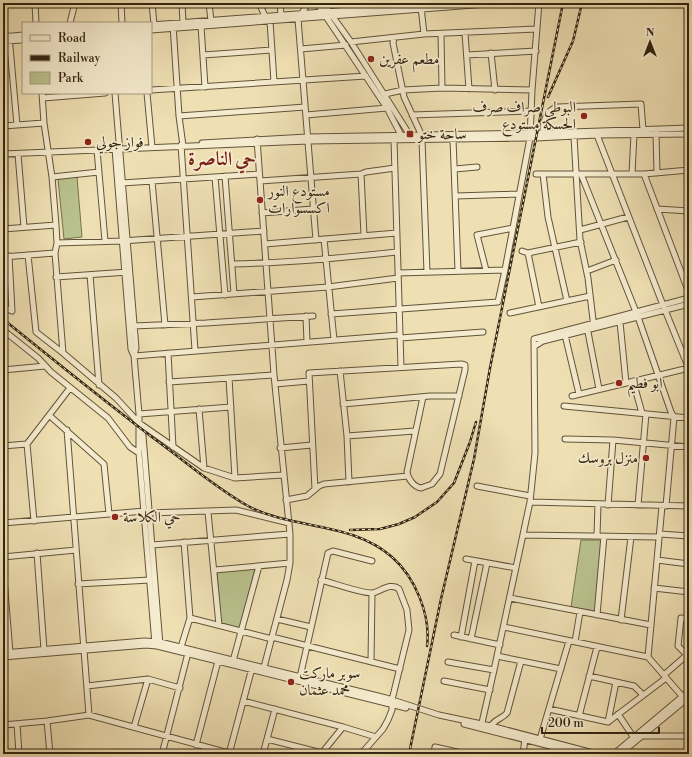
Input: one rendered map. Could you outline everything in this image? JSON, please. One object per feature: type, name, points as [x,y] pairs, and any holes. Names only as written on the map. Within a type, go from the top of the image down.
[{"type":"street","points":[[34,3],[36,22]]},
{"type":"street","points":[[70,22],[75,3]]},
{"type":"street","points":[[121,3],[122,22]]},
{"type":"street","points":[[152,3],[152,27],[201,26],[298,19],[324,14]]},
{"type":"street","points":[[182,3],[183,23]]},
{"type":"street","points":[[209,3],[211,21]]},
{"type":"street","points":[[259,3],[265,16]]},
{"type":"street","points":[[280,3],[281,15]]},
{"type":"street","points":[[302,14],[308,3]]},
{"type":"street","points":[[316,3],[346,45],[387,108],[403,138]]},
{"type":"street","points":[[323,3],[385,94],[411,138]]},
{"type":"street","points":[[364,3],[367,9]]},
{"type":"street","points":[[173,26],[183,23],[281,15],[331,14],[440,3]]},
{"type":"street","points":[[331,14],[367,9],[500,3]]},
{"type":"street","points":[[331,314],[498,302],[530,136],[530,111],[539,3]]},
{"type":"street","points":[[421,6],[424,34]]},
{"type":"street","points":[[298,19],[316,240]]},
{"type":"street","points":[[270,21],[274,82]]},
{"type":"street","points":[[173,26],[195,350]]},
{"type":"street","points":[[201,26],[205,87]]},
{"type":"street","points":[[351,42],[424,34],[536,29]]},
{"type":"street","points":[[465,33],[469,89]]},
{"type":"street","points":[[441,34],[442,88]]},
{"type":"street","points":[[3,41],[22,35]]},
{"type":"street","points":[[3,37],[22,40]]},
{"type":"street","points":[[10,38],[17,125]]},
{"type":"street","points":[[394,38],[393,43],[402,90],[422,138],[427,272]]},
{"type":"street","points":[[301,49],[346,45]]},
{"type":"street","points":[[203,55],[272,50]]},
{"type":"street","points":[[467,55],[536,51]]},
{"type":"street","points":[[491,53],[495,90]]},
{"type":"street","points":[[152,90],[366,76]]},
{"type":"street","points":[[385,94],[402,90],[442,88],[532,90]]},
{"type":"street","points":[[63,353],[56,277],[56,225],[52,177],[44,123],[43,96],[84,94]]},
{"type":"street","points":[[115,94],[124,241],[136,348],[134,356]]},
{"type":"street","points":[[147,94],[152,147]]},
{"type":"street","points":[[543,136],[543,125],[546,117],[553,108],[641,104],[643,130]]},
{"type":"street","points":[[179,116],[305,107]]},
{"type":"street","points":[[306,115],[387,108]]},
{"type":"street","points":[[412,115],[530,111]]},
{"type":"street","points":[[3,126],[44,123]]},
{"type":"street","points":[[543,136],[689,128]]},
{"type":"street","points":[[3,154],[182,146],[191,143],[308,139],[530,136],[574,137],[634,134],[689,134]]},
{"type":"street","points":[[632,174],[634,134]]},
{"type":"street","points":[[656,134],[657,173]]},
{"type":"street","points":[[572,396],[689,368],[628,217],[597,135]]},
{"type":"street","points":[[422,138],[453,139],[530,136]]},
{"type":"street","points":[[574,137],[579,174],[581,242],[587,271],[594,326]]},
{"type":"street","points":[[308,139],[394,140],[403,138]]},
{"type":"street","points":[[453,139],[458,271]]},
{"type":"street","points":[[394,140],[401,367]]},
{"type":"street","points":[[257,141],[280,448],[290,534],[290,563],[288,574],[263,670]]},
{"type":"street","points":[[118,149],[122,183],[124,241]]},
{"type":"street","points":[[97,150],[105,241]]},
{"type":"street","points":[[18,154],[24,227]]},
{"type":"street","points":[[454,169],[477,167]]},
{"type":"street","points":[[260,182],[360,174],[394,168]]},
{"type":"street","points":[[536,174],[644,174],[689,170]]},
{"type":"street","points":[[52,177],[99,172]]},
{"type":"street","points":[[122,183],[259,174]]},
{"type":"street","points":[[360,174],[364,235]]},
{"type":"street","points":[[543,174],[548,216],[567,301]]},
{"type":"street","points":[[579,174],[616,260],[674,417],[672,445],[659,536],[648,657]]},
{"type":"street","points":[[644,174],[689,292]]},
{"type":"street","points":[[225,176],[234,294]]},
{"type":"street","points":[[215,177],[225,295]]},
{"type":"street","points":[[152,181],[156,239],[165,325]]},
{"type":"street","points":[[456,196],[519,194]]},
{"type":"street","points":[[3,200],[4,229],[56,225]]},
{"type":"street","points":[[262,213],[313,209]]},
{"type":"street","points":[[657,209],[689,211]]},
{"type":"street","points":[[580,230],[628,217]]},
{"type":"street","points":[[486,270],[477,235],[513,228]]},
{"type":"street","points":[[57,243],[124,241],[264,231]]},
{"type":"street","points":[[265,244],[396,233]]},
{"type":"street","points":[[324,239],[334,340]]},
{"type":"street","points":[[539,307],[525,252],[555,248],[581,242]]},
{"type":"street","points":[[232,264],[266,264],[397,252]]},
{"type":"street","points":[[3,257],[55,253]]},
{"type":"street","points":[[28,255],[36,332],[63,353],[122,404],[140,423],[204,468],[235,478],[283,475]]},
{"type":"street","points":[[3,307],[12,311],[9,256]]},
{"type":"street","points":[[587,271],[616,260]]},
{"type":"street","points":[[192,297],[328,287],[398,275],[427,272],[505,270]]},
{"type":"street","points":[[56,277],[127,272]]},
{"type":"street","points":[[127,272],[132,349],[134,356],[140,423],[143,436],[150,580],[157,644]]},
{"type":"street","points":[[683,276],[689,272]]},
{"type":"street","points":[[90,275],[100,385]]},
{"type":"street","points":[[510,313],[590,296]]},
{"type":"street","points":[[664,308],[689,298]]},
{"type":"street","points":[[535,346],[542,341],[594,326],[664,308],[689,304]]},
{"type":"street","points":[[594,326],[620,322],[637,315]]},
{"type":"street","points":[[306,316],[307,342]]},
{"type":"street","points":[[133,326],[313,316]]},
{"type":"street","points":[[620,322],[626,383]]},
{"type":"street","points":[[481,726],[498,656],[530,499],[535,453],[534,339],[588,328]]},
{"type":"street","points":[[588,328],[600,389]]},
{"type":"street","points":[[3,330],[38,358],[70,388],[108,418],[130,447],[140,453]]},
{"type":"street","points":[[134,356],[334,340],[483,332]]},
{"type":"street","points":[[566,335],[579,394]]},
{"type":"street","points":[[168,353],[174,447]]},
{"type":"street","points":[[315,489],[309,373],[463,364],[466,367],[439,476],[430,486],[421,488],[417,487],[408,476],[407,472],[423,397]]},
{"type":"street","points":[[3,370],[45,366]]},
{"type":"street","points":[[340,371],[342,404],[347,436],[349,482]]},
{"type":"street","points":[[170,382],[274,375]]},
{"type":"street","points":[[229,378],[235,478]]},
{"type":"street","points":[[275,384],[309,381]]},
{"type":"street","points":[[632,381],[644,414],[638,505]]},
{"type":"street","points":[[34,521],[28,444],[70,388]]},
{"type":"street","points":[[342,404],[438,395],[459,396]]},
{"type":"street","points":[[564,406],[689,418]]},
{"type":"street","points":[[139,414],[231,407]]},
{"type":"street","points":[[199,409],[204,468]]},
{"type":"street","points":[[50,416],[104,464],[109,514]]},
{"type":"street","points":[[140,423],[138,433],[152,544],[157,644]]},
{"type":"street","points":[[67,430],[89,715]]},
{"type":"street","points":[[347,436],[415,431]]},
{"type":"street","points":[[565,439],[613,440],[689,446]]},
{"type":"street","points":[[608,505],[613,440]]},
{"type":"street","points":[[3,446],[28,444]]},
{"type":"street","points":[[280,448],[312,445]]},
{"type":"street","points":[[286,500],[307,496],[319,486],[324,484],[408,476]]},
{"type":"street","points":[[477,486],[530,499],[608,505],[689,506]]},
{"type":"street","points":[[597,536],[598,504]]},
{"type":"street","points":[[3,523],[147,512],[239,511],[289,523]]},
{"type":"street","points":[[208,512],[212,540],[219,625]]},
{"type":"street","points":[[152,544],[290,534]]},
{"type":"street","points":[[523,534],[631,537],[689,536]]},
{"type":"street","points":[[596,614],[604,536]]},
{"type":"street","points":[[621,620],[631,537]]},
{"type":"street","points":[[181,647],[190,618],[184,542]]},
{"type":"street","points":[[3,557],[76,550]]},
{"type":"street","points":[[300,678],[328,553],[330,551],[372,561]]},
{"type":"street","points":[[37,553],[44,650]]},
{"type":"street","points":[[466,559],[516,568]]},
{"type":"street","points":[[657,560],[689,564]]},
{"type":"street","points":[[461,637],[475,561]]},
{"type":"street","points":[[214,570],[290,563]]},
{"type":"street","points":[[471,639],[487,563]]},
{"type":"street","points":[[3,566],[10,653]]},
{"type":"street","points":[[233,661],[259,566]]},
{"type":"street","points":[[78,584],[150,580]]},
{"type":"street","points":[[321,580],[372,593],[392,586],[396,587],[399,589],[407,610],[409,620],[408,635],[392,702],[392,710],[383,729],[361,754]]},
{"type":"street","points":[[654,588],[689,592]]},
{"type":"street","points":[[371,662],[372,593]]},
{"type":"street","points":[[510,598],[651,625]]},
{"type":"street","points":[[574,642],[580,612]]},
{"type":"street","points":[[190,618],[400,669]]},
{"type":"street","points":[[608,722],[643,695],[688,654],[678,646],[681,618],[689,619]]},
{"type":"street","points":[[277,619],[311,627]]},
{"type":"street","points":[[504,627],[648,657],[687,698]]},
{"type":"street","points":[[454,635],[500,645]]},
{"type":"street","points":[[540,739],[569,641]]},
{"type":"street","points":[[157,644],[188,654],[300,678],[581,754]]},
{"type":"street","points":[[3,653],[157,644],[181,647],[233,661],[252,668]]},
{"type":"street","points":[[579,716],[597,647]]},
{"type":"street","points":[[3,657],[84,648]]},
{"type":"street","points":[[162,754],[188,654]]},
{"type":"street","points":[[498,656],[560,669]]},
{"type":"street","points":[[196,745],[218,661]]},
{"type":"street","points":[[491,726],[496,720],[507,713],[521,661]]},
{"type":"street","points":[[448,662],[494,670]]},
{"type":"street","points":[[3,725],[89,715],[230,754],[252,668]]},
{"type":"street","points":[[263,670],[392,702]]},
{"type":"street","points":[[589,676],[634,686],[643,695]]},
{"type":"street","points":[[87,686],[148,679],[180,688]]},
{"type":"street","points":[[134,727],[148,679]]},
{"type":"street","points":[[444,681],[490,690]]},
{"type":"street","points":[[608,722],[616,682]]},
{"type":"street","points":[[620,754],[687,698],[689,691]]},
{"type":"street","points":[[614,754],[687,698]]},
{"type":"street","points":[[243,701],[376,737]]},
{"type":"street","points":[[263,754],[275,709]]},
{"type":"street","points":[[549,709],[608,722]]},
{"type":"street","points":[[618,714],[634,738]]},
{"type":"street","points":[[47,721],[50,754]]},
{"type":"street","points":[[17,724],[19,754]]},
{"type":"street","points":[[481,726],[491,726],[597,754]]},
{"type":"street","points":[[267,739],[322,754],[343,727]]},
{"type":"street","points":[[643,736],[689,738],[688,754]]},
{"type":"street","points":[[522,754],[525,739]]},
{"type":"street","points":[[434,754],[435,747],[466,754]]},
{"type":"green space","points":[[77,177],[82,237],[64,239],[58,179]]},
{"type":"green space","points":[[581,540],[601,540],[595,611],[571,607]]},
{"type":"green space","points":[[255,569],[240,628],[221,623],[217,572]]},
{"type":"railway","points":[[409,754],[441,599],[474,459],[490,368],[563,3]]},
{"type":"railway","points":[[548,97],[573,41],[582,3]]},
{"type":"railway","points":[[3,319],[123,415],[205,478],[248,506],[265,514],[340,531],[359,537],[376,545],[392,557],[408,575],[420,597],[424,609],[428,634],[427,646]]},
{"type":"railway","points":[[350,530],[380,529],[399,524],[415,517],[437,502],[454,483],[476,422]]},
{"type":"place","name":"مطعم عفرين","points":[[371,59]]},
{"type":"place","name":"البوطي صراف صرف الحسكة مستودع","points":[[584,116]]},
{"type":"place","name":"ساحة ختو","points":[[410,134]]},
{"type":"place","name":"فواز جولي","points":[[88,142]]},
{"type":"place","name":"مستودع النور اكسسوارات","points":[[260,200]]},
{"type":"place","name":"ابو فطيم","points":[[619,383]]},
{"type":"place","name":"منزل بروسك","points":[[646,458]]},
{"type":"place","name":"حي الكلاسة","points":[[115,517]]},
{"type":"place","name":"سوبر ماركت محمد عثمان","points":[[291,682]]},
{"type":"district","name":"حي الناصرة","points":[[222,159]]}]
